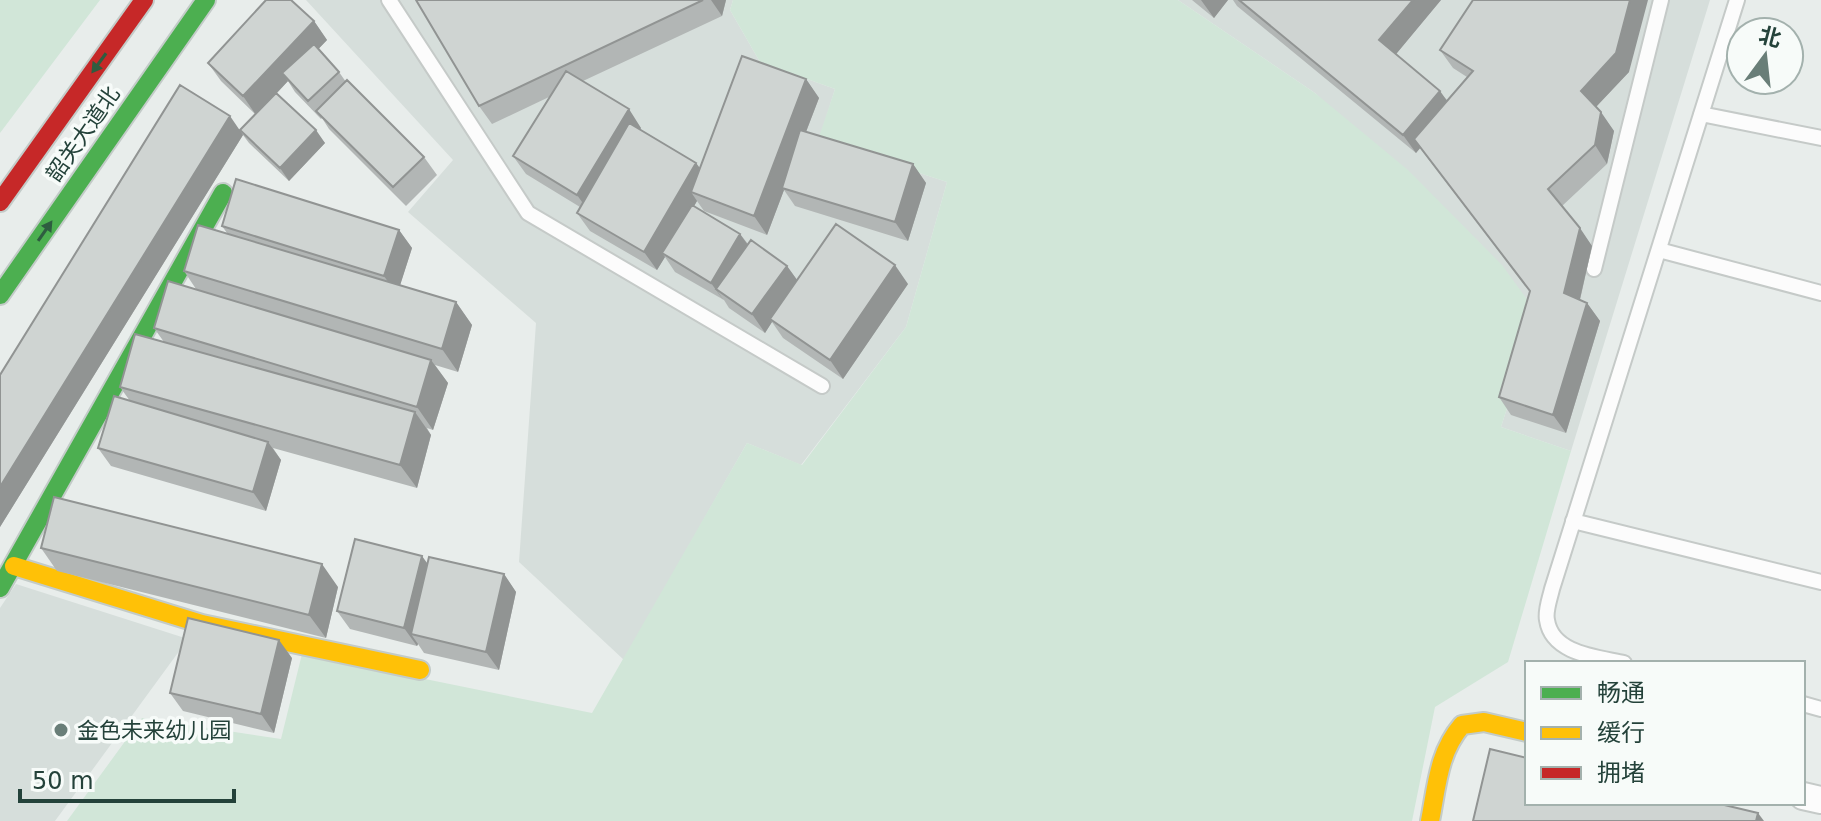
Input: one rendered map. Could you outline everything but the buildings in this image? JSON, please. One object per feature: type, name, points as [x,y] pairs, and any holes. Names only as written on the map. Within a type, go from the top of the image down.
[{"type":"main road","name":"韶关大道北","points":[[0,202],[144,0]]},
{"type":"main road","name":"韶关大道北","points":[[0,295],[206,0]]},
{"type":"main road","points":[[0,588],[223,193]]},
{"type":"main road","points":[[14,566],[202,624],[420,670]]},
{"type":"main road","points":[[1430,821],[1449,740],[1462,725],[1484,722],[1525,732]]},
{"type":"lane","points":[[389,0],[528,213],[822,386]]},
{"type":"lane","points":[[1594,269],[1661,0]]},
{"type":"lane","points":[[1616,661],[1573,651],[1553,638],[1546,619],[1552,589],[1737,0]]},
{"type":"lane","points":[[1701,114],[1821,138]]},
{"type":"lane","points":[[1659,250],[1821,293]]},
{"type":"lane","points":[[1573,521],[1821,582]]},
{"type":"shaded area","points":[[306,0],[733,0],[730,10],[760,62],[835,89],[819,140],[947,182],[906,327],[801,465],[747,443],[624,660],[519,562],[536,323],[408,212],[453,160]]},
{"type":"shaded area","points":[[1178,0],[1710,0],[1571,451],[1501,427],[1537,313],[1315,93]]},
{"type":"shaded area","name":"金色未来幼儿园","points":[[16,584],[188,639],[55,821],[0,821],[0,608]]},
{"type":"green space","points":[[0,0],[100,0],[0,133]]},
{"type":"green space","points":[[733,0],[1178,0],[1315,93],[1408,170],[1502,265],[1537,313],[1501,427],[1571,451],[1508,662],[1435,707],[1412,821],[67,821],[142,718],[281,739],[302,654],[592,713],[747,443],[802,465],[906,327],[947,182],[818,140],[835,89],[760,62],[730,10]]},
{"type":"traffic: fast","points":[[0,295],[206,0]]},
{"type":"traffic: fast","points":[[0,588],[223,193]]},
{"type":"traffic: slow","points":[[14,566],[202,624],[420,670]]},
{"type":"traffic: slow","points":[[1430,821],[1443,758],[1462,725],[1484,722],[1525,732]]},
{"type":"traffic: jam","points":[[0,202],[144,0]]},
{"type":"place","name":"金色未来幼儿园","points":[[61,730]]}]
